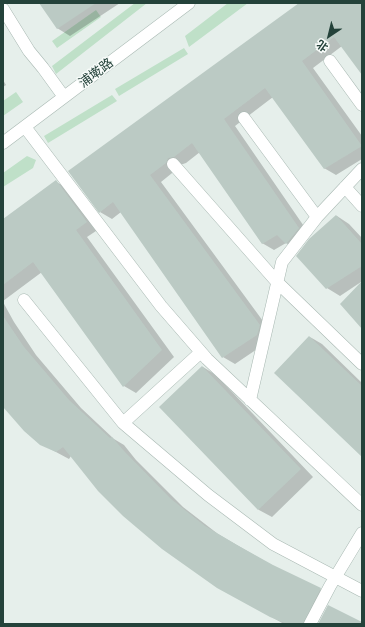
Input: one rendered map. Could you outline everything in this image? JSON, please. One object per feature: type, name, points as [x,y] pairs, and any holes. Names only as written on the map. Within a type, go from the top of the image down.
[{"type":"street","name":"浦墘路","points":[[3,143],[189,3]]},
{"type":"street","points":[[3,9],[29,51],[64,97]]},
{"type":"street","points":[[330,61],[362,105]]},
{"type":"street","points":[[244,118],[317,217]]},
{"type":"street","points":[[25,127],[161,306],[207,359],[362,505]]},
{"type":"street","points":[[173,164],[277,282],[362,364]]},
{"type":"street","points":[[250,400],[282,262],[317,217],[362,170]]},
{"type":"street","points":[[345,187],[362,206]]},
{"type":"street","points":[[24,300],[123,423],[208,496],[273,544],[362,591]]},
{"type":"street","points":[[123,423],[201,352]]},
{"type":"street","points":[[310,624],[362,533]]},
{"type":"green space","points":[[135,3],[147,3],[56,74],[52,66]]},
{"type":"green space","points":[[228,3],[248,3],[189,47],[185,36]]},
{"type":"green space","points":[[96,10],[101,17],[57,48],[52,41]]},
{"type":"green space","points":[[184,48],[188,54],[119,96],[115,89]]},
{"type":"green space","points":[[16,92],[23,102],[3,116],[3,101]]},
{"type":"green space","points":[[112,95],[117,101],[48,143],[44,136]]},
{"type":"green space","points":[[27,156],[36,160],[33,168],[3,187],[3,173]]},
{"type":"building","points":[[39,3],[96,3],[57,29]]},
{"type":"building","points":[[299,3],[362,3],[362,75],[334,37],[302,61],[362,146],[324,169],[265,88],[224,119],[299,228],[286,244],[277,235],[262,244],[192,143],[174,157],[168,158],[166,163],[150,175],[260,325],[257,335],[222,358],[113,202],[99,213],[68,171]]},
{"type":"building","points":[[56,180],[87,222],[76,230],[162,350],[123,387],[33,262],[3,285],[3,219]]},
{"type":"building","points":[[336,215],[362,244],[362,266],[326,289],[296,256],[309,239]]},
{"type":"building","points":[[362,281],[362,329],[340,304]]},
{"type":"building","points":[[3,316],[24,347],[69,400],[110,438],[112,437],[171,499],[205,526],[237,545],[273,565],[321,588],[303,624],[287,624],[270,617],[217,588],[162,549],[123,516],[98,491],[63,447],[56,452],[40,445],[24,431],[3,407]]},
{"type":"building","points":[[309,336],[362,386],[362,457],[274,373]]},
{"type":"building","points":[[202,366],[301,469],[258,510],[159,407]]},
{"type":"building","points":[[328,605],[362,622],[362,624],[318,624]]}]
